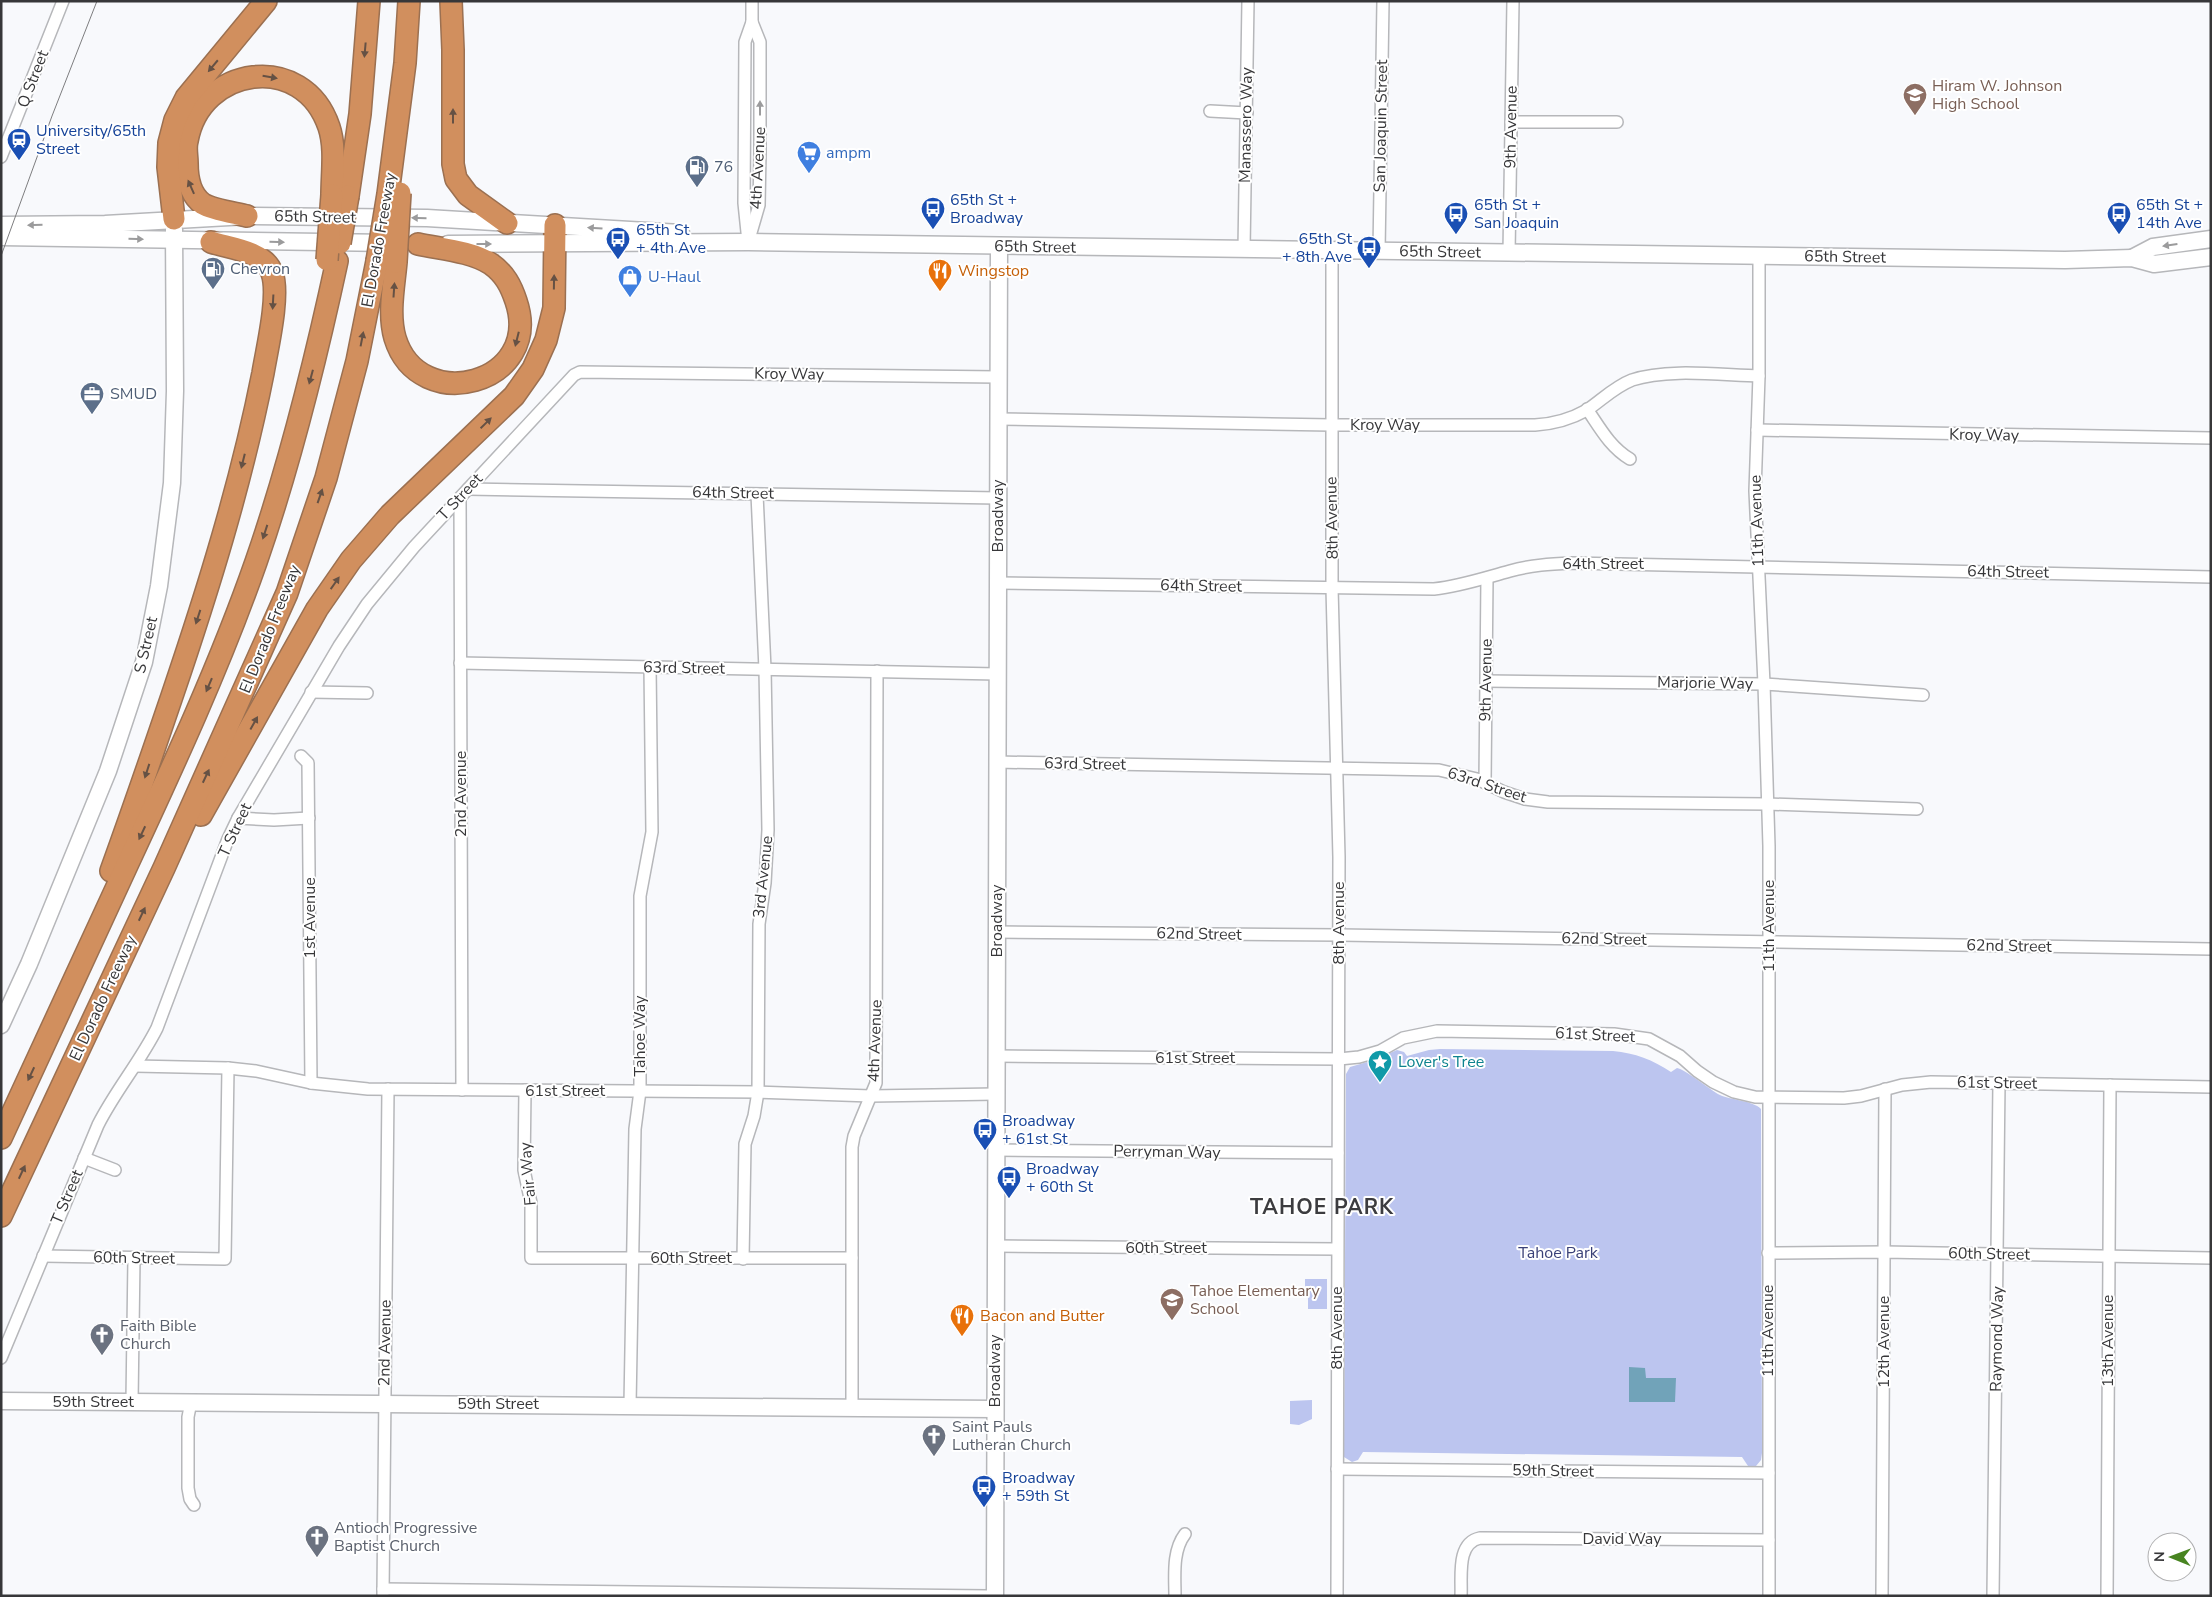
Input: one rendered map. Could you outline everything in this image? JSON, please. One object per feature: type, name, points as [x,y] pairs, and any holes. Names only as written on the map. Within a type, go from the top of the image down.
[{"type":"highway","points":[[174,230],[168,167],[169,143],[175,120],[186,98],[266,1]]},
{"type":"highway","name":"El Dorado Freeway","points":[[1,1138],[173,766],[217,666],[256,562],[289,457],[318,350],[340,195],[360,114],[369,1]]},
{"type":"highway","name":"El Dorado Freeway","points":[[1,1216],[164,868],[287,593],[328,469],[387,261],[409,1]]},
{"type":"highway","points":[[451,1],[453,164],[456,179],[468,195],[507,223]]},
{"type":"highway","points":[[247,216],[204,204],[196,197],[187,176],[186,142],[196,116],[213,95],[226,86],[252,76],[268,76],[283,80],[298,87],[317,105],[326,118],[332,139],[340,195]]},
{"type":"highway","points":[[164,868],[184,844],[242,745],[317,609],[351,560],[390,515],[514,396],[533,369],[546,340],[554,308],[555,235]]},
{"type":"highway","points":[[51,1030],[137,802],[189,644],[223,536],[252,425],[270,337],[274,304],[273,274],[265,261],[257,256],[211,242]]},
{"type":"highway","points":[[387,261],[394,336],[402,355],[412,366],[429,377],[456,384],[480,380],[494,373],[505,364],[513,352],[519,328],[517,304],[506,278],[482,260],[418,244]]},
{"type":"main road","name":"65th Street","points":[[1,237],[174,230],[247,216],[427,218],[507,223],[555,235]]},
{"type":"main road","name":"65th Street","points":[[1,225],[105,224],[174,230],[211,242],[418,244],[555,235],[748,242],[999,247],[2073,260],[2132,258],[2154,264],[2211,257]]},
{"type":"main road","name":"S Street","points":[[1,1025],[6,1005],[108,771],[144,662],[159,586],[172,483],[175,391],[174,230]]},
{"type":"main road","name":"65th Street","points":[[2132,258],[2153,247],[2211,239]]},
{"type":"main road","name":"Broadway","points":[[995,1596],[999,247]]},
{"type":"main road","name":"59th Street","points":[[1,1401],[852,1406],[995,1409]]},
{"type":"street","name":"Q Street","points":[[1,157],[63,1]]},
{"type":"street","name":"4th Avenue","points":[[748,242],[759,205],[760,42],[752,22],[752,1]]},
{"type":"street","name":"Manassero Way","points":[[1244,249],[1248,1]]},
{"type":"street","name":"San Joaquin Street","points":[[1378,251],[1383,1]]},
{"type":"street","name":"9th Avenue","points":[[1509,253],[1513,1]]},
{"type":"street","points":[[1210,111],[1247,113]]},
{"type":"street","points":[[1511,122],[1617,122]]},
{"type":"street","name":"8th Avenue","points":[[1332,250],[1332,588],[1340,935],[1337,1249],[1337,1596]]},
{"type":"street","name":"11th Avenue","points":[[1759,256],[1759,376],[1755,491],[1764,684],[1769,941],[1769,1596]]},
{"type":"street","name":"Kroy Way","points":[[580,372],[998,376]]},
{"type":"street","name":"T Street","points":[[1,1358],[108,1105],[135,1066],[161,1020],[228,839],[238,818],[311,692],[367,604],[414,547],[574,375],[580,372]]},
{"type":"street","name":"Kroy Way","points":[[998,419],[1331,426],[1541,425],[1563,420],[1587,409],[1614,389],[1643,377],[1667,374],[1759,376]]},
{"type":"street","points":[[1587,409],[1606,439],[1630,460]]},
{"type":"street","name":"Kroy Way","points":[[1757,430],[2211,438]]},
{"type":"street","name":"64th Street","points":[[468,489],[998,498]]},
{"type":"street","name":"3rd Avenue","points":[[743,1259],[745,1144],[756,1110],[758,1092],[758,924],[765,883],[768,830],[765,669],[757,494]]},
{"type":"street","name":"2nd Avenue","points":[[460,498],[462,1090]]},
{"type":"street","name":"64th Street","points":[[998,584],[1434,589],[1453,587],[1510,571],[1556,564],[1758,566],[2211,577]]},
{"type":"street","name":"9th Avenue","points":[[1485,782],[1487,578]]},
{"type":"street","name":"63rd Street","points":[[460,663],[997,674]]},
{"type":"street","name":"Tahoe Way","points":[[630,1405],[635,1129],[640,1091],[640,896],[652,832],[650,667]]},
{"type":"street","name":"4th Avenue","points":[[852,1406],[852,1147],[854,1136],[876,1083],[877,671]]},
{"type":"street","name":"Marjorie Way","points":[[1486,681],[1764,684],[1923,696]]},
{"type":"street","points":[[311,692],[367,692]]},
{"type":"street","name":"1st Avenue","points":[[301,756],[308,763],[311,1082]]},
{"type":"street","name":"63rd Street","points":[[997,762],[1439,770],[1457,773],[1485,782],[1504,792],[1548,802],[1767,804],[1917,809]]},
{"type":"street","points":[[238,818],[274,820],[309,818]]},
{"type":"street","name":"62nd Street","points":[[997,932],[1769,941],[2211,949]]},
{"type":"street","name":"61st Street","points":[[996,1056],[1339,1059],[1359,1057],[1380,1051],[1403,1038],[1437,1032],[1625,1034],[1649,1039],[1668,1048],[1697,1071],[1722,1087],[1734,1092],[1769,1098],[1844,1098],[1862,1096],[1919,1082],[2211,1087]]},
{"type":"street","name":"61st Street","points":[[135,1066],[228,1068],[256,1071],[342,1087],[388,1090],[758,1092],[871,1096],[996,1094]]},
{"type":"street","name":"60th Street","points":[[43,1256],[225,1259],[228,1068]]},
{"type":"street","name":"Raymond Way","points":[[1993,1596],[1999,1083]]},
{"type":"street","name":"13th Avenue","points":[[2107,1596],[2110,1085]]},
{"type":"street","name":"12th Avenue","points":[[1882,1596],[1886,1089]]},
{"type":"street","name":"2nd Avenue","points":[[383,1592],[388,1090]]},
{"type":"street","name":"Fair Way","points":[[525,1090],[524,1170],[531,1203],[531,1258]]},
{"type":"street","name":"Perryman Way","points":[[996,1150],[1338,1153]]},
{"type":"street","points":[[84,1158],[115,1170]]},
{"type":"street","name":"60th Street","points":[[996,1246],[1337,1249]]},
{"type":"street","name":"60th Street","points":[[1768,1254],[1884,1252],[2211,1258]]},
{"type":"street","points":[[132,1402],[134,1258]]},
{"type":"street","name":"60th Street","points":[[531,1258],[852,1258]]},
{"type":"street","points":[[191,1402],[188,1417],[188,1488],[190,1499],[194,1505]]},
{"type":"street","name":"59th Street","points":[[1337,1468],[1769,1473]]},
{"type":"street","points":[[1175,1596],[1175,1560],[1181,1540],[1185,1534]]},
{"type":"street","name":"David Way","points":[[1461,1596],[1463,1554],[1466,1547],[1476,1539],[1769,1540]]},
{"type":"street","points":[[383,1592],[988,1596]]},
{"type":"green space","name":"Tahoe Park","points":[[1440,1049],[1613,1051],[1629,1053],[1644,1058],[1671,1072],[1677,1068],[1681,1069],[1720,1095],[1753,1104],[1761,1109],[1762,1453],[1761,1460],[1756,1466],[1748,1466],[1742,1457],[1363,1452],[1358,1460],[1352,1462],[1344,1457],[1346,1074],[1350,1067],[1374,1060],[1397,1050],[1404,1052],[1407,1056]]},
{"type":"green space","points":[[1305,1279],[1327,1279],[1327,1309],[1308,1309],[1308,1296],[1305,1296]]},
{"type":"green space","points":[[1312,1400],[1312,1419],[1299,1425],[1290,1424],[1290,1401]]},
{"type":"shaded area","points":[[1629,1367],[1645,1368],[1646,1378],[1676,1378],[1675,1402],[1629,1402]]},
{"type":"tram line","points":[[1,256],[52,116],[97,1]]},
{"type":"place","name":"Hiram W. Johnson High School","points":[[1915,116]]},
{"type":"place","name":"University/65th Street","points":[[19,161]]},
{"type":"place","name":"ampm","points":[[809,174]]},
{"type":"place","name":"76","points":[[697,188]]},
{"type":"place","name":"65th St + Broadway","points":[[933,230]]},
{"type":"place","name":"65th St + San Joaquin","points":[[1456,235]]},
{"type":"place","name":"65th St + 14th Ave","points":[[2119,235]]},
{"type":"place","name":"65th St + 4th Ave","points":[[618,260]]},
{"type":"place","name":"65th St + 8th Ave","points":[[1369,269]]},
{"type":"place","name":"Chevron","points":[[213,290]]},
{"type":"place","name":"Wingstop","points":[[940,292]]},
{"type":"place","name":"U-Haul","points":[[630,298]]},
{"type":"place","name":"SMUD","points":[[92,415]]},
{"type":"place","name":"Lover's Tree","points":[[1380,1083]]},
{"type":"place","name":"Broadway + 61st St","points":[[985,1151]]},
{"type":"place","name":"Broadway + 60th St","points":[[1009,1199]]},
{"type":"place","name":"Tahoe Elementary School","points":[[1172,1321]]},
{"type":"place","name":"Bacon and Butter","points":[[962,1337]]},
{"type":"place","name":"Faith Bible Church","points":[[102,1356]]},
{"type":"place","name":"Saint Pauls Lutheran Church","points":[[934,1457]]},
{"type":"place","name":"Broadway + 59th St","points":[[984,1508]]},
{"type":"place","name":"Antioch Progressive Baptist Church","points":[[317,1558]]},
{"type":"district","name":"TAHOE PARK","points":[[1322,1207]]}]
